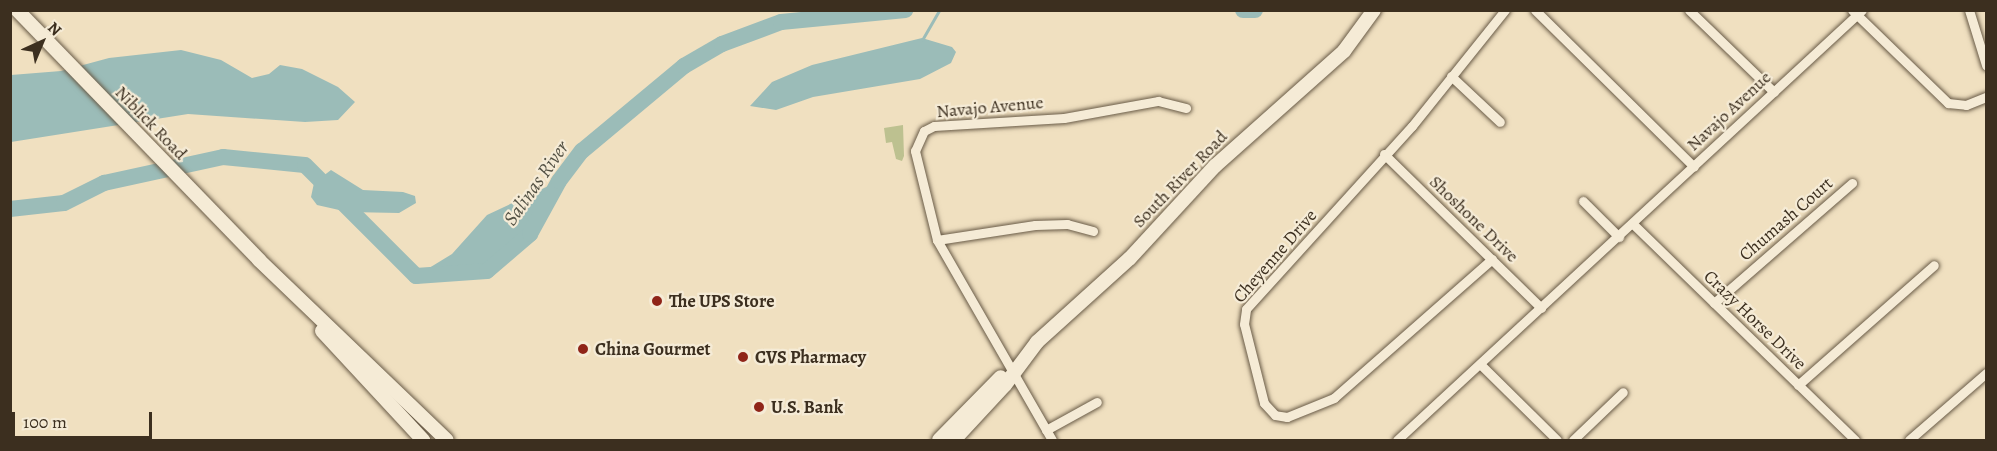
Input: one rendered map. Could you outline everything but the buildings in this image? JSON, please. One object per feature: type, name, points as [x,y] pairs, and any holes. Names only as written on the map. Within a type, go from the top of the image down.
[{"type":"main road","name":"Niblick Road","points":[[17,10],[259,260],[423,441]]},
{"type":"main road","name":"South River Road","points":[[954,441],[1037,342],[1130,258],[1215,166],[1344,51],[1374,10]]},
{"type":"main road","name":"Niblick Road","points":[[259,260],[447,441]]},
{"type":"main road","name":"South River Road","points":[[939,441],[1000,378],[1011,373]]},
{"type":"street","name":"Cheyenne Drive","points":[[1492,259],[1344,392],[1299,414],[1287,417],[1275,415],[1264,404],[1243,316],[1451,76],[1505,10]]},
{"type":"street","points":[[1535,10],[1694,167]]},
{"type":"street","points":[[1689,10],[1774,92]]},
{"type":"street","points":[[1969,10],[1986,65]]},
{"type":"street","name":"Navajo Avenue","points":[[1397,441],[1633,224],[1857,12]]},
{"type":"street","points":[[1857,12],[1948,104],[1966,105],[1986,97]]},
{"type":"street","points":[[1451,76],[1500,122]]},
{"type":"street","name":"Navajo Avenue","points":[[1047,437],[937,240],[915,151],[924,131],[951,124],[1064,118],[1158,101],[1186,108]]},
{"type":"street","name":"Shoshone Drive","points":[[1384,154],[1541,308]]},
{"type":"street","name":"Chumash Court","points":[[1714,303],[1852,183]]},
{"type":"street","points":[[1583,201],[1619,237]]},
{"type":"street","points":[[937,240],[1035,225],[1067,224],[1093,231]]},
{"type":"street","name":"Crazy Horse Drive","points":[[1633,224],[1855,441]]},
{"type":"street","points":[[1798,385],[1934,265]]},
{"type":"street","points":[[1480,364],[1557,441]]},
{"type":"street","points":[[1909,441],[1986,374]]},
{"type":"street","points":[[1573,441],[1623,392]]},
{"type":"street","points":[[1047,437],[1097,402]]},
{"type":"green space","points":[[903,125],[904,156],[902,161],[896,159],[892,142],[886,143],[884,128]]},
{"type":"water","points":[[922,38],[952,47],[956,52],[951,63],[920,79],[813,97],[776,110],[750,106],[772,82],[812,65]]},
{"type":"water","points":[[181,50],[221,60],[252,78],[269,74],[280,65],[302,69],[338,87],[355,102],[338,120],[305,122],[188,114],[11,142],[11,75],[61,71],[109,58]]},
{"type":"water","points":[[331,170],[363,190],[403,192],[415,196],[416,203],[399,213],[348,212],[317,205],[311,197],[314,183]]},
{"type":"water","points":[[559,181],[530,234],[506,258],[487,271],[416,276],[452,254],[487,215]]},
{"type":"waterway","name":"Salinas River","points":[[10,209],[64,203],[104,183],[223,157],[305,165],[416,276],[487,271],[530,234],[559,181],[582,151],[684,66],[722,44],[781,22],[905,10]]},
{"type":"waterway","points":[[922,40],[939,10]]},
{"type":"waterway","name":"Salinas River","points":[[1243,10],[1255,10]]},
{"type":"place","name":"The UPS Store","points":[[657,301]]},
{"type":"place","name":"China Gourmet","points":[[583,349]]},
{"type":"place","name":"CVS Pharmacy","points":[[743,357]]},
{"type":"place","name":"U.S. Bank","points":[[759,407]]}]
